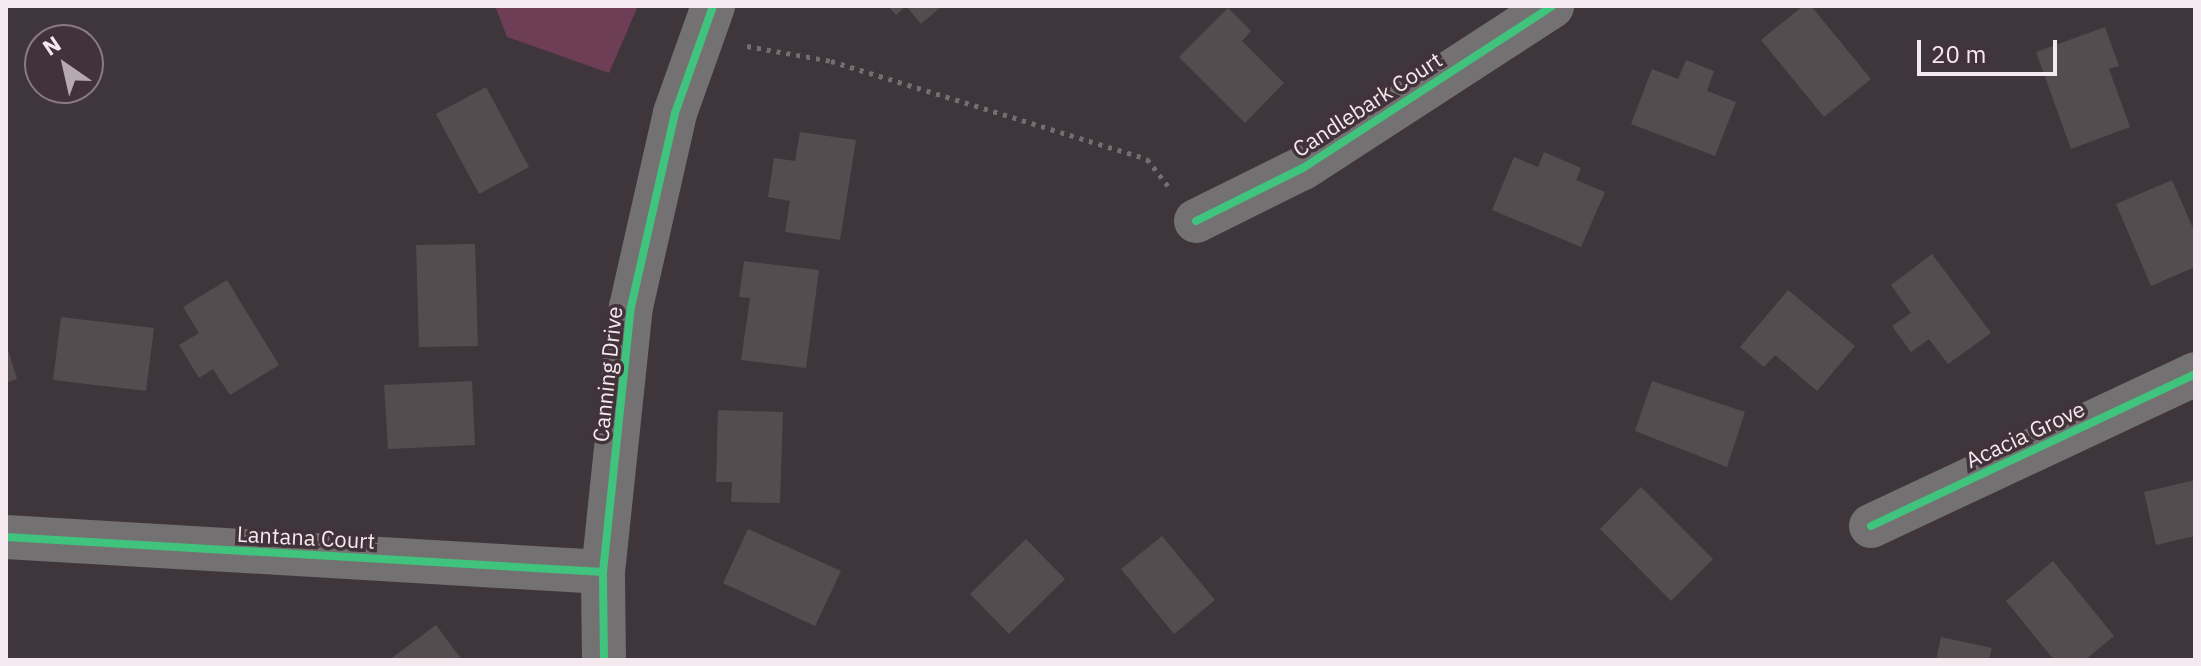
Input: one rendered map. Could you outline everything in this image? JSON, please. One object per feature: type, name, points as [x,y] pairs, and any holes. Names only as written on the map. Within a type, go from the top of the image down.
[{"type":"street","name":"Candlebark Court","points":[[1196,221],[1303,168],[1552,6]]},
{"type":"street","name":"Canning Drive","points":[[604,660],[603,572],[631,307],[675,113],[707,22]]},
{"type":"street","name":"Acacia Grove","points":[[1871,526],[2195,374]]},
{"type":"street","name":"Lantana Court","points":[[6,537],[603,572]]},
{"type":"path","points":[[707,22],[1147,159],[1196,221]]},
{"type":"shaded area","points":[[495,6],[638,6],[609,73],[507,37]]},
{"type":"building","points":[[888,6],[906,6],[896,15]]},
{"type":"building","points":[[906,6],[942,6],[921,24]]},
{"type":"building","points":[[1803,6],[1811,6],[1871,79],[1824,117],[1761,40]]},
{"type":"building","points":[[1228,8],[1251,31],[1242,41],[1284,83],[1245,123],[1179,57]]},
{"type":"building","points":[[2105,27],[2119,66],[2109,69],[2130,127],[2071,149],[2036,52]]},
{"type":"building","points":[[1686,60],[1714,71],[1707,91],[1736,102],[1715,156],[1631,124],[1652,69],[1678,79]]},
{"type":"building","points":[[486,87],[529,167],[479,194],[436,114]]},
{"type":"building","points":[[800,132],[856,140],[840,240],[785,232],[790,201],[768,197],[774,158],[795,161]]},
{"type":"building","points":[[1544,152],[1581,168],[1576,180],[1605,192],[1581,247],[1492,210],[1514,157],[1538,167]]},
{"type":"building","points":[[2172,180],[2195,233],[2195,267],[2151,286],[2116,204]]},
{"type":"building","points":[[475,244],[478,346],[419,347],[416,245]]},
{"type":"building","points":[[1932,254],[1991,333],[1948,364],[1929,339],[1911,352],[1892,326],[1911,313],[1891,285]]},
{"type":"building","points":[[744,261],[819,270],[806,368],[741,360],[750,298],[739,297]]},
{"type":"building","points":[[227,280],[279,365],[230,395],[213,369],[199,378],[179,345],[199,333],[183,307]]},
{"type":"building","points":[[1788,290],[1855,346],[1817,391],[1775,355],[1764,367],[1740,347]]},
{"type":"building","points":[[61,317],[154,328],[146,391],[53,380]]},
{"type":"building","points":[[6,343],[17,379],[6,383]]},
{"type":"building","points":[[472,381],[475,445],[388,449],[384,385]]},
{"type":"building","points":[[1652,381],[1745,412],[1727,467],[1635,431]]},
{"type":"building","points":[[718,410],[783,412],[780,503],[731,502],[732,482],[716,482]]},
{"type":"building","points":[[2195,480],[2195,536],[2156,545],[2144,492]]},
{"type":"building","points":[[1641,487],[1713,559],[1671,601],[1600,529]]},
{"type":"building","points":[[748,529],[841,571],[815,626],[723,583]]},
{"type":"building","points":[[1162,536],[1215,600],[1174,634],[1121,569]]},
{"type":"building","points":[[1026,539],[1065,579],[1009,634],[970,594]]},
{"type":"building","points":[[2053,561],[2114,636],[2085,660],[2054,660],[2006,601]]},
{"type":"building","points":[[436,625],[462,660],[389,660]]},
{"type":"building","points":[[1941,637],[1992,648],[1989,660],[1936,660]]},
{"type":"cycle path","points":[[604,660],[603,572],[631,307],[675,113],[713,6]]},
{"type":"cycle path","points":[[1196,221],[1303,168],[1552,6]]},
{"type":"cycle path","points":[[1871,526],[2195,374]]},
{"type":"cycle path","points":[[6,537],[603,572]]}]
